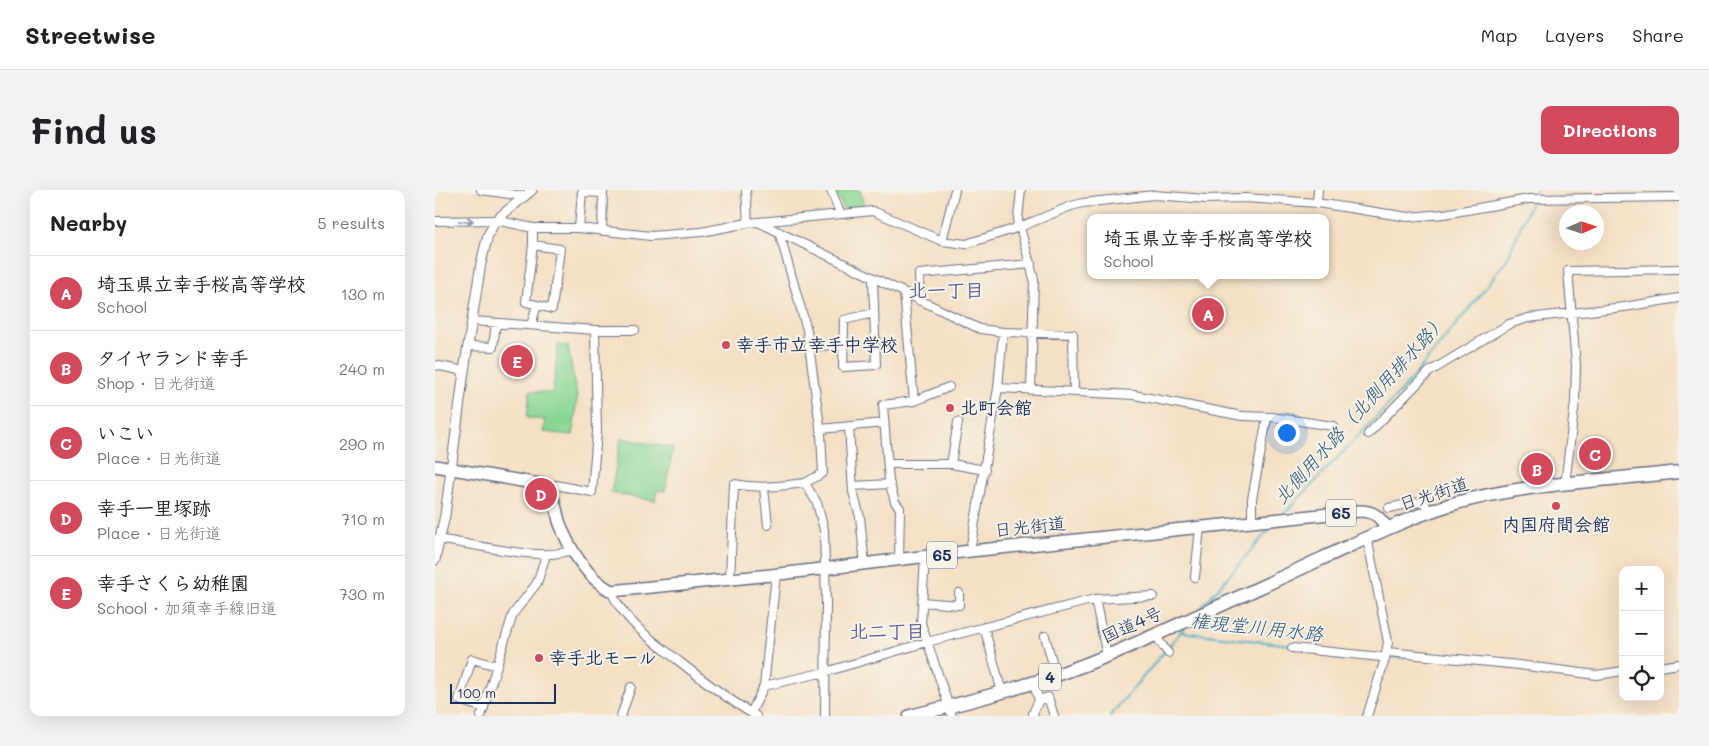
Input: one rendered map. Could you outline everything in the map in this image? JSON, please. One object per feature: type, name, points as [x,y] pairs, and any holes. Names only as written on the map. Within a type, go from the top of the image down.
[{"type":"highway","name":"日光街道","points":[[1387,528],[1429,512],[1479,497],[1565,484],[1679,472]]},
{"type":"highway","name":"国道4号","points":[[910,716],[951,711],[1107,656],[1387,528]]},
{"type":"main road","points":[[435,466],[503,477],[548,487],[561,525],[573,549],[596,581],[611,591]]},
{"type":"main road","name":"日光街道","points":[[611,591],[776,575],[970,551],[1252,521],[1367,511],[1376,514],[1387,528]]},
{"type":"street","points":[[481,190],[528,193]]},
{"type":"street","points":[[746,190],[748,222]]},
{"type":"street","points":[[831,190],[840,213]]},
{"type":"street","points":[[942,241],[955,190]]},
{"type":"street","points":[[1021,190],[1018,228],[1031,264],[1034,279],[1031,390]]},
{"type":"street","points":[[1271,200],[1272,190]]},
{"type":"street","points":[[1317,203],[1318,190]]},
{"type":"street","points":[[579,228],[582,192],[603,193],[601,231]]},
{"type":"street","points":[[435,560],[451,469],[481,263],[488,235],[497,220],[528,193]]},
{"type":"street","points":[[435,221],[497,220],[533,228],[579,228],[651,236],[701,232],[748,222],[873,211],[942,241],[966,244],[1018,228],[1071,206],[1154,195],[1206,199],[1246,194],[1271,200],[1317,203],[1408,217],[1444,214],[1532,199],[1679,197]]},
{"type":"street","points":[[758,222],[980,329],[1003,332],[1073,334],[1074,392]]},
{"type":"street","points":[[533,228],[533,245],[526,302],[552,309],[560,249],[533,245]]},
{"type":"street","points":[[730,579],[735,484],[764,488],[805,482],[823,472],[820,429],[807,330],[779,232]]},
{"type":"street","points":[[920,301],[919,274],[1031,264]]},
{"type":"street","points":[[1565,484],[1575,402],[1576,365],[1568,271],[1679,269]]},
{"type":"street","points":[[873,279],[874,313],[875,365],[843,366],[844,320],[874,313]]},
{"type":"street","points":[[904,293],[913,400]]},
{"type":"street","points":[[1368,434],[1429,372],[1509,324],[1528,318],[1624,307],[1679,298]]},
{"type":"street","points":[[531,325],[537,305]]},
{"type":"street","points":[[473,321],[595,330],[635,330]]},
{"type":"street","points":[[469,346],[493,346],[496,323]]},
{"type":"street","points":[[548,487],[557,486],[593,492],[597,432],[595,330]]},
{"type":"street","points":[[970,551],[998,388],[1003,332]]},
{"type":"street","points":[[809,347],[843,344]]},
{"type":"street","points":[[435,365],[464,371]]},
{"type":"street","points":[[899,560],[900,508],[895,502],[890,484],[883,406],[913,400],[949,387]]},
{"type":"street","points":[[998,388],[1133,395],[1242,416],[1272,417],[1333,426]]},
{"type":"street","points":[[1252,521],[1252,499],[1267,418]]},
{"type":"street","points":[[951,464],[958,422]]},
{"type":"street","points":[[820,429],[885,423]]},
{"type":"street","points":[[849,426],[853,486],[860,517],[865,564]]},
{"type":"street","points":[[888,464],[951,464],[985,470]]},
{"type":"street","points":[[805,482],[817,503],[824,530],[825,716]]},
{"type":"street","points":[[853,486],[890,484]]},
{"type":"street","points":[[764,488],[768,524]]},
{"type":"street","points":[[1389,508],[1424,502],[1429,512]]},
{"type":"street","points":[[1195,577],[1200,527]]},
{"type":"street","points":[[1366,538],[1387,628],[1388,642],[1386,656],[1367,716]]},
{"type":"street","points":[[438,539],[546,555],[567,552],[573,549]]},
{"type":"street","points":[[497,666],[472,659],[459,700],[482,712],[497,666],[513,614],[537,583],[546,555]]},
{"type":"street","points":[[925,557],[921,623],[951,711]]},
{"type":"street","points":[[611,591],[622,611],[646,636],[753,715],[764,686],[776,575]]},
{"type":"street","points":[[922,602],[959,606],[959,593]]},
{"type":"street","points":[[764,686],[825,672],[927,642],[1095,599],[1153,596]]},
{"type":"street","points":[[1095,599],[1107,656]]},
{"type":"street","points":[[984,627],[1002,692]]},
{"type":"street","points":[[1156,634],[1168,654]]},
{"type":"street","points":[[1045,636],[1056,675]]},
{"type":"street","points":[[1293,648],[1381,657],[1519,665],[1597,675],[1619,672]]},
{"type":"street","points":[[1664,666],[1679,664]]},
{"type":"street","points":[[1033,683],[1039,700]]},
{"type":"street","points":[[621,716],[631,687]]},
{"type":"street","points":[[1034,716],[1033,712],[1039,700],[1048,697],[1054,716]]},
{"type":"green space","points":[[835,190],[860,190],[864,206],[843,208]]},
{"type":"green space","points":[[558,345],[568,346],[577,398],[573,435],[543,432],[545,420],[527,418],[530,391],[553,393]]},
{"type":"green space","points":[[621,438],[673,448],[665,491],[657,490],[655,501],[611,493]]},
{"type":"waterway","name":"北側用水路（北側用排水路）","points":[[1534,196],[1537,190]]},
{"type":"waterway","name":"北側用水路（北側用排水路）","points":[[1284,514],[1405,387],[1480,295],[1507,259],[1531,202]]},
{"type":"waterway","name":"北側用水路（北側用排水路）","points":[[1200,609],[1274,524]]},
{"type":"waterway","name":"権現堂川用水路","points":[[1168,647],[1184,628]]},
{"type":"waterway","name":"権現堂川用水路","points":[[1181,632],[1291,645]]},
{"type":"waterway","name":"権現堂川用水路","points":[[1110,716],[1165,651]]},
{"type":"waterway","name":"権現堂川用水路","points":[[1390,656],[1404,658]]},
{"type":"place","name":"埼玉県立幸手桜高等学校","points":[[1208,314]]},
{"type":"place","name":"幸手市立幸手中学校","points":[[726,345]]},
{"type":"place","name":"幸手さくら幼稚園","points":[[517,361]]},
{"type":"place","name":"北町会館","points":[[950,408]]},
{"type":"place","name":"いこい","points":[[1595,454]]},
{"type":"place","name":"タイヤランド幸手","points":[[1537,469]]},
{"type":"place","name":"幸手一里塚跡","points":[[541,494]]},
{"type":"place","name":"内国府間会館","points":[[1556,506]]},
{"type":"place","name":"幸手北モール","points":[[539,658]]},
{"type":"district","name":"北一丁目","points":[[946,290]]},
{"type":"district","name":"北二丁目","points":[[887,631]]}]
